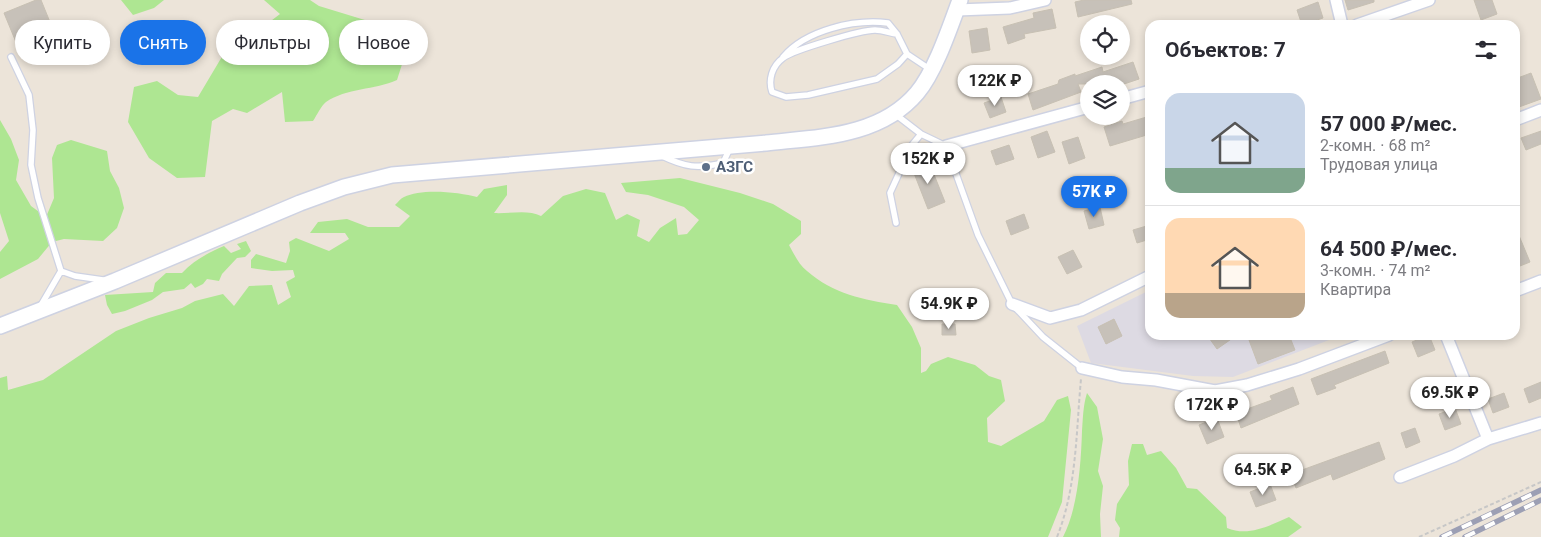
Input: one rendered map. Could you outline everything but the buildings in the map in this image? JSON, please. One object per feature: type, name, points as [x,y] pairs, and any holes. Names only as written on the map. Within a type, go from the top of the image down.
[{"type":"main road","points":[[0,326],[115,281],[300,203],[344,187],[392,175],[655,153],[823,136],[867,127],[895,114],[918,92],[931,70],[958,5]]},
{"type":"street","points":[[958,5],[1010,8],[1045,0]]},
{"type":"street","points":[[1336,0],[1341,20]]},
{"type":"street","points":[[1371,20],[1428,0]]},
{"type":"street","points":[[1130,97],[1145,92]]},
{"type":"street","points":[[946,146],[1080,109]]},
{"type":"street","points":[[1520,118],[1541,110]]},
{"type":"street","points":[[1012,304],[1050,318],[1081,310],[1145,278]]},
{"type":"street","points":[[1520,289],[1541,281]]},
{"type":"street","points":[[1082,368],[1122,377],[1156,380],[1216,391],[1247,386],[1376,340]]},
{"type":"street","points":[[1448,340],[1488,438]]},
{"type":"street","points":[[1400,478],[1454,456],[1488,438],[1541,423]]},
{"type":"lane","points":[[908,54],[876,80],[808,95],[786,97],[772,92],[769,83],[773,71],[792,46],[812,34],[873,21],[888,23],[897,34],[908,54],[931,70]]},
{"type":"lane","points":[[783,57],[850,34],[875,30],[897,34]]},
{"type":"lane","points":[[11,57],[29,94],[33,130],[31,165],[38,198],[62,271],[38,311]]},
{"type":"lane","points":[[895,114],[921,134],[946,146],[978,235],[1012,304],[1043,337],[1082,368]]},
{"type":"lane","points":[[896,223],[890,193],[912,145],[921,134]]},
{"type":"lane","points":[[62,271],[94,280],[115,281]]},
{"type":"path","points":[[1057,537],[1064,518],[1074,467],[1082,368]]},
{"type":"path","points":[[1419,537],[1541,482]]},
{"type":"shaded area","points":[[1145,292],[1145,340],[1329,340],[1233,377],[1193,376],[1091,363],[1077,326]]},
{"type":"green space","points":[[121,0],[164,0],[154,8],[133,15]]},
{"type":"green space","points":[[264,0],[310,0],[319,6],[365,20],[339,20],[339,65],[402,65],[397,80],[334,97],[324,104],[313,121],[285,122],[282,92],[247,113],[233,109],[212,121],[205,177],[177,178],[149,158],[128,122],[134,87],[157,81],[178,95],[198,97],[217,65],[329,65],[329,20],[272,20],[280,14]]},
{"type":"green space","points":[[0,120],[11,139],[19,160],[16,180],[31,206],[46,217],[54,198],[52,158],[57,145],[71,140],[107,151],[110,171],[119,188],[124,208],[117,228],[103,241],[64,239],[52,242],[38,259],[0,279],[0,252],[9,241],[0,213]]},
{"type":"green space","points":[[680,178],[740,193],[773,204],[801,221],[801,234],[789,245],[802,266],[817,279],[838,291],[873,301],[897,305],[912,327],[921,348],[921,373],[926,371],[931,364],[948,357],[975,365],[989,376],[1001,380],[1005,401],[987,418],[988,442],[1001,446],[1044,421],[1057,400],[1068,396],[1071,410],[1062,502],[1048,537],[0,537],[0,378],[7,376],[8,390],[43,380],[116,331],[182,308],[195,301],[223,294],[234,306],[249,286],[272,285],[278,305],[291,297],[286,282],[295,277],[293,270],[272,271],[251,268],[251,260],[256,254],[286,263],[290,251],[289,242],[296,238],[329,251],[349,239],[345,233],[310,233],[318,222],[347,219],[368,227],[399,227],[410,216],[395,205],[402,198],[411,194],[440,192],[477,197],[484,189],[507,185],[507,195],[494,213],[524,212],[541,216],[563,196],[586,189],[605,193],[616,220],[627,214],[640,220],[637,236],[649,242],[660,228],[676,218],[678,235],[687,234],[699,220],[684,207],[648,195],[626,192],[621,183]]},
{"type":"green space","points":[[246,241],[251,251],[245,257],[237,258],[222,274],[219,281],[207,279],[203,284],[195,288],[191,283],[184,289],[163,292],[152,300],[112,314],[107,305],[105,295],[153,292],[155,283],[166,273],[182,273],[212,251],[224,246],[231,253],[241,249],[237,244]]},
{"type":"green space","points":[[1087,393],[1097,407],[1103,439],[1098,471],[1103,486],[1100,514],[1101,537],[1063,537],[1072,513],[1078,486],[1083,412]]},
{"type":"green space","points":[[1132,444],[1143,444],[1147,455],[1161,451],[1176,468],[1187,488],[1197,489],[1226,517],[1227,528],[1251,531],[1289,517],[1302,527],[1288,537],[1119,537],[1120,528],[1115,520],[1117,504],[1129,485],[1128,461]]},
{"type":"railway","points":[[1442,537],[1541,490]]},
{"type":"railway","points":[[1465,537],[1541,500]]},
{"type":"place","name":"АЗГС","points":[[706,167]]}]
